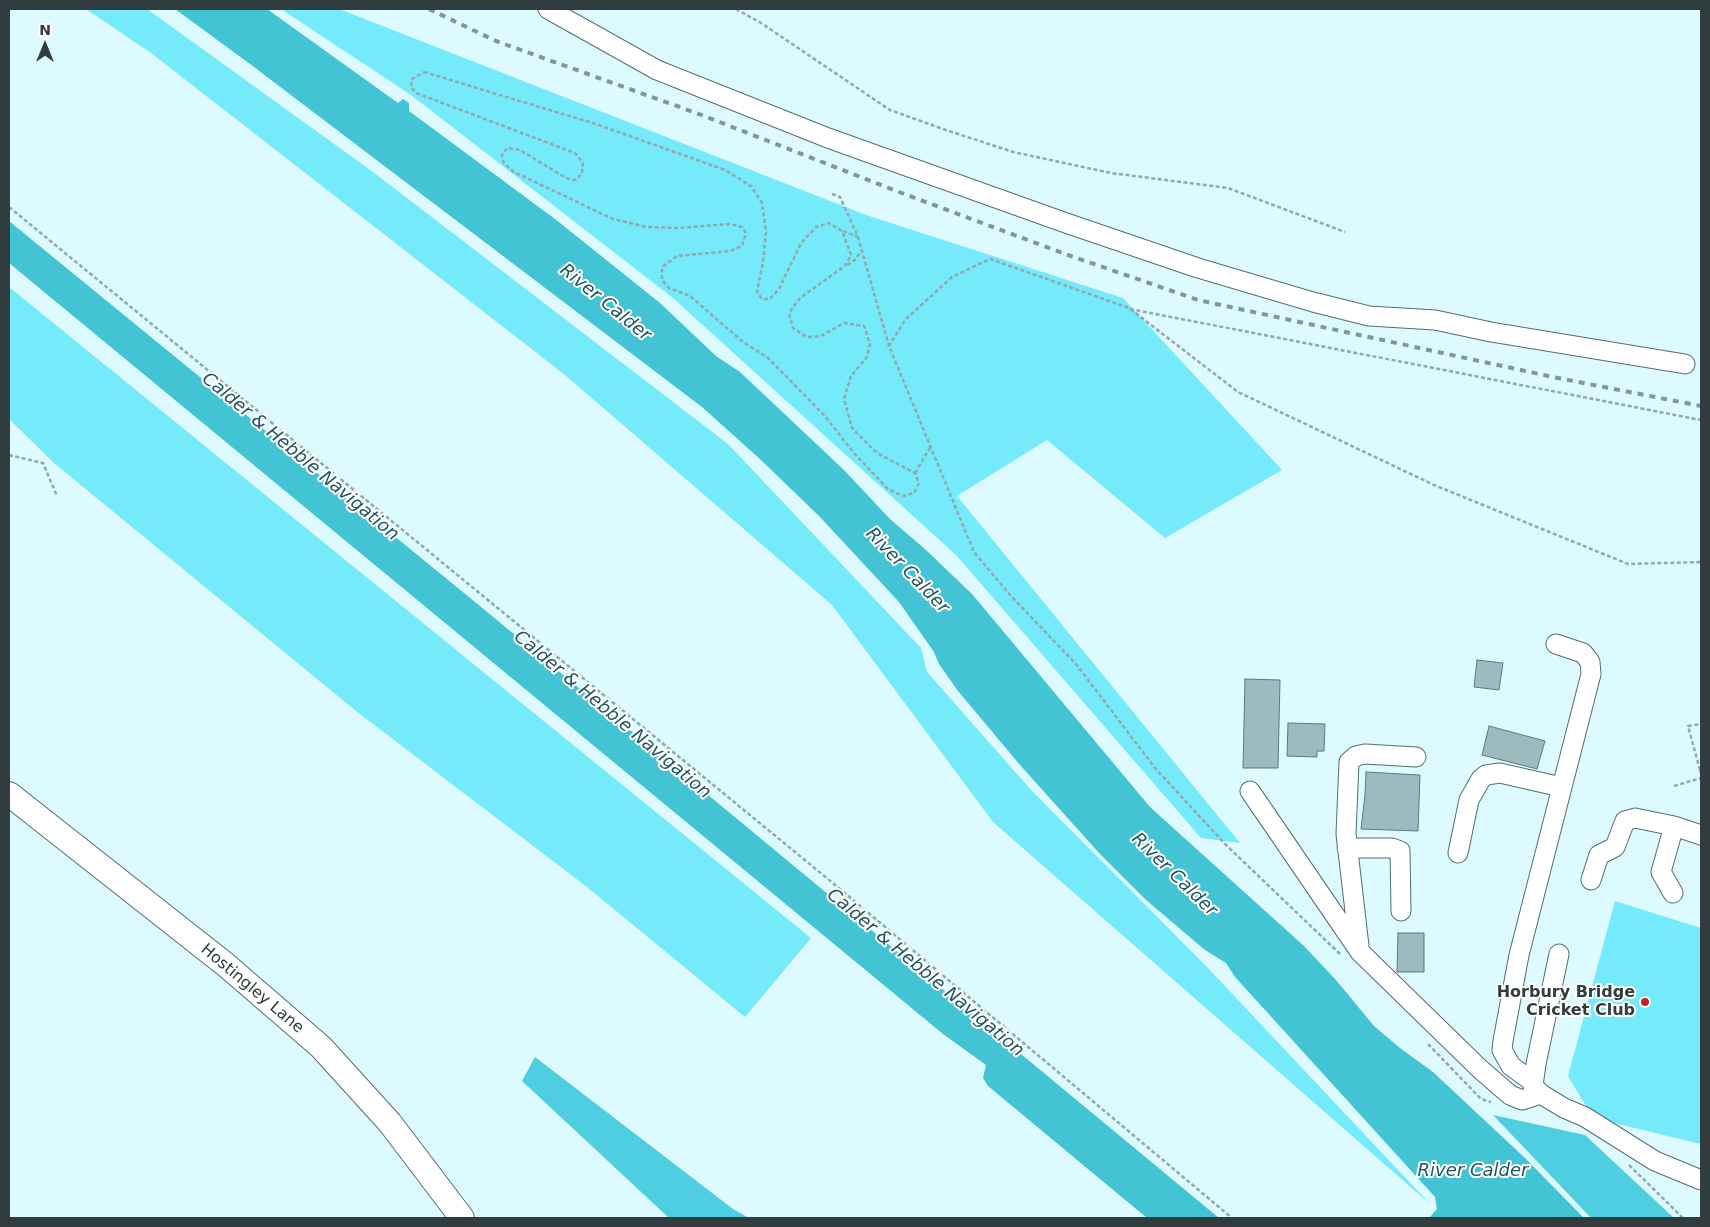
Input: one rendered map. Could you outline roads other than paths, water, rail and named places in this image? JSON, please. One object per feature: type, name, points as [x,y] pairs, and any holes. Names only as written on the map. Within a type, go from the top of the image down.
[{"type":"main road","name":"Hostingley Lane","points":[[9,794],[226,965],[321,1047],[390,1123],[462,1218]]},
{"type":"street","points":[[548,9],[657,70],[828,138],[1066,224],[1198,268],[1313,302],[1369,316],[1435,320],[1491,332],[1686,364]]},
{"type":"street","points":[[1556,644],[1583,653],[1590,662],[1591,674],[1519,955],[1502,1041],[1502,1050],[1511,1066],[1564,1108],[1585,1117],[1655,1162],[1701,1180]]},
{"type":"street","points":[[1360,952],[1346,834],[1349,762],[1356,756],[1365,754],[1416,757]]},
{"type":"street","points":[[1458,852],[1469,800],[1481,779],[1486,775],[1500,774],[1561,787]]},
{"type":"street","points":[[1250,791],[1360,952],[1480,1069],[1510,1095],[1522,1100],[1537,1088],[1559,954]]},
{"type":"street","points":[[1591,880],[1599,856],[1615,847],[1626,821],[1635,818],[1674,826],[1701,835]]},
{"type":"street","points":[[1673,893],[1661,872],[1674,826]]},
{"type":"street","points":[[1347,848],[1392,848],[1400,851],[1401,911]]},
{"type":"water","name":"River Calder","points":[[175,9],[267,9],[398,103],[403,99],[409,103],[409,111],[555,219],[660,303],[716,356],[740,372],[844,470],[890,519],[972,594],[1150,807],[1304,946],[1336,980],[1374,1026],[1433,1072],[1526,1159],[1584,1218],[1429,1218],[1437,1209],[1435,1197],[1235,977],[1226,963],[1205,950],[1146,900],[1100,854],[1020,765],[958,691],[939,664],[934,652],[899,602],[819,516],[761,460],[702,407]]},
{"type":"water","points":[[9,221],[486,611],[1219,1218],[1147,1218],[988,1086],[983,1078],[986,1065],[943,1034],[9,263]]},
{"type":"railway","points":[[429,9],[496,41],[699,114],[1068,255],[1198,300],[1553,377],[1701,406]]},
{"type":"place","name":"Horbury Bridge Cricket Club","points":[[1645,1002]]},
{"type":"water label","name":"Calder & Hebble Navigation","points":[[300,457]]},
{"type":"water label","name":"Calder & Hebble Navigation","points":[[612,715]]},
{"type":"water label","name":"Calder & Hebble Navigation","points":[[925,973]]}]
